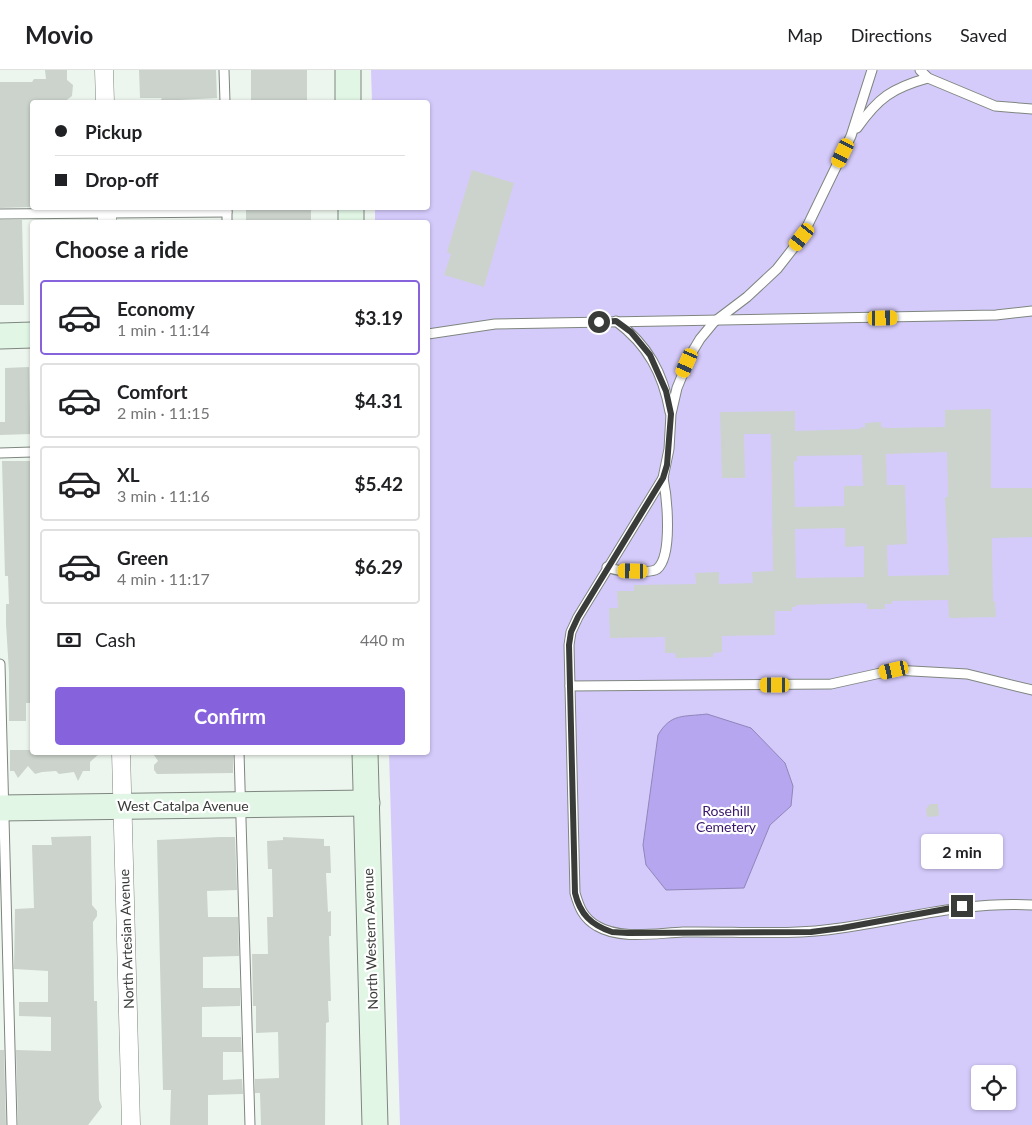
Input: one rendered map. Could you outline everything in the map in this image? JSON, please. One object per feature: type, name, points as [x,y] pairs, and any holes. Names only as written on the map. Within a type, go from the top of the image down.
[{"type":"main road","points":[[348,70],[348,100]]},
{"type":"main road","points":[[0,336],[30,336]]},
{"type":"main road","name":"North Western Avenue","points":[[365,755],[375,1125]]},
{"type":"main road","name":"West Catalpa Avenue","points":[[2,808],[367,803]]},
{"type":"street","points":[[104,70],[105,100]]},
{"type":"street","name":"North Artesian Avenue","points":[[121,755],[131,1125]]},
{"type":"lane","points":[[224,70],[224,100]]},
{"type":"lane","points":[[607,567],[619,571],[647,571],[654,570],[662,562],[667,512],[663,478],[669,449],[671,414],[677,388],[691,354],[714,322],[747,297],[777,269],[802,237],[851,136],[872,70]]},
{"type":"lane","points":[[920,70],[928,78],[995,106],[1032,109]]},
{"type":"lane","points":[[851,136],[873,106],[886,95],[907,84],[928,78]]},
{"type":"lane","points":[[0,214],[107,214],[227,210]]},
{"type":"lane","points":[[430,334],[495,324],[996,316],[1032,311]]},
{"type":"lane","points":[[616,321],[636,338],[650,355],[666,391],[671,414]]},
{"type":"lane","points":[[0,453],[30,452]]},
{"type":"lane","points":[[663,478],[607,567],[571,632],[569,645],[575,893],[579,908],[587,919],[598,927],[628,933],[811,932],[962,906],[1032,905]]},
{"type":"lane","points":[[0,664],[2,808],[12,1125]]},
{"type":"lane","points":[[570,686],[831,684],[894,670],[967,674],[1032,690]]},
{"type":"lane","points":[[239,755],[250,1125]]},
{"type":"green space","name":"Rosehill Cemetery","points":[[371,70],[1032,70],[1032,1125],[400,1125],[389,755],[430,755],[430,220],[375,220],[375,210],[430,210],[430,100],[372,100]]},
{"type":"shaded area","points":[[707,714],[751,728],[785,763],[793,786],[791,806],[770,825],[744,888],[666,890],[646,865],[643,845],[658,735],[673,719]]},
{"type":"building","points":[[45,70],[67,70],[67,80],[73,85],[72,96],[67,100],[30,100],[30,207],[0,208],[0,82],[32,82],[34,79],[46,79]]},
{"type":"building","points":[[139,70],[216,70],[217,98],[161,100],[162,98],[140,98]]},
{"type":"building","points":[[251,70],[307,70],[307,100],[251,100]]},
{"type":"building","points":[[472,170],[514,183],[484,287],[444,275],[451,254],[447,252]]},
{"type":"building","points":[[246,210],[311,210],[311,220],[246,220]]},
{"type":"building","points":[[0,220],[22,220],[24,305],[0,305]]},
{"type":"building","points":[[29,367],[30,434],[0,435],[0,422],[5,422],[5,368]]},
{"type":"building","points":[[991,409],[991,488],[1032,488],[1032,537],[992,538],[993,602],[995,601],[996,617],[949,618],[948,600],[892,601],[892,604],[885,604],[885,609],[867,609],[867,604],[861,603],[796,605],[796,607],[792,607],[792,611],[775,611],[775,635],[722,636],[722,652],[713,653],[713,657],[676,658],[675,653],[665,653],[665,637],[610,638],[609,608],[618,608],[617,591],[634,591],[634,585],[696,584],[695,573],[719,572],[719,584],[753,583],[752,572],[773,571],[771,434],[744,434],[745,478],[722,478],[720,412],[795,411],[795,431],[860,429],[860,427],[865,428],[865,423],[881,422],[881,427],[887,428],[945,427],[945,410]],"holes":[[[947,452],[948,497],[945,497],[949,575],[888,576],[887,545],[907,544],[905,485],[887,485],[886,454]],[[862,455],[863,486],[844,486],[844,506],[795,507],[794,461],[797,461],[797,456]],[[845,528],[845,547],[864,546],[864,577],[796,578],[795,529]]]},
{"type":"building","points":[[2,461],[30,461],[30,703],[26,703],[26,721],[9,721],[6,604],[9,604],[8,576],[5,576]]},
{"type":"building","points":[[10,750],[30,750],[30,755],[98,755],[90,762],[90,771],[83,771],[78,781],[74,772],[59,774],[56,771],[35,774],[28,766],[18,778],[14,771],[10,771]]},
{"type":"building","points":[[154,755],[233,755],[233,773],[157,774],[154,770],[154,765],[158,761]]},
{"type":"building","points":[[930,804],[938,804],[939,816],[927,817],[926,809]]},
{"type":"building","points":[[91,836],[92,905],[97,911],[97,916],[93,922],[94,1001],[97,1001],[99,1100],[102,1107],[88,1125],[18,1125],[16,1050],[51,1051],[51,1017],[19,1016],[19,1002],[48,1002],[48,971],[14,969],[15,909],[34,908],[32,845],[52,845],[51,837]]},
{"type":"building","points":[[235,837],[237,890],[207,891],[208,917],[238,917],[239,956],[203,957],[203,988],[240,988],[240,1006],[202,1007],[202,1037],[241,1037],[242,1052],[223,1052],[223,1080],[242,1079],[243,1094],[208,1095],[208,1125],[170,1125],[171,1090],[163,1090],[157,840]]},
{"type":"building","points":[[283,837],[324,839],[324,846],[330,846],[331,873],[326,873],[328,912],[331,911],[331,936],[329,936],[331,1001],[328,1001],[329,1022],[326,1023],[325,1125],[261,1125],[260,1093],[255,1093],[255,1079],[279,1078],[278,1032],[256,1033],[256,1006],[253,1006],[252,954],[268,954],[267,917],[273,917],[272,869],[268,869],[267,841],[283,840]]},
{"type":"building","points":[[0,1050],[4,1050],[6,1125],[0,1125]]},
{"type":"route","points":[[599,322],[616,321],[642,343],[657,368],[666,391],[671,414],[669,449],[663,478],[607,567],[571,632],[569,645],[575,893],[579,908],[587,919],[598,927],[612,932],[724,931],[772,933],[811,932],[842,928],[931,910],[962,906]]}]
